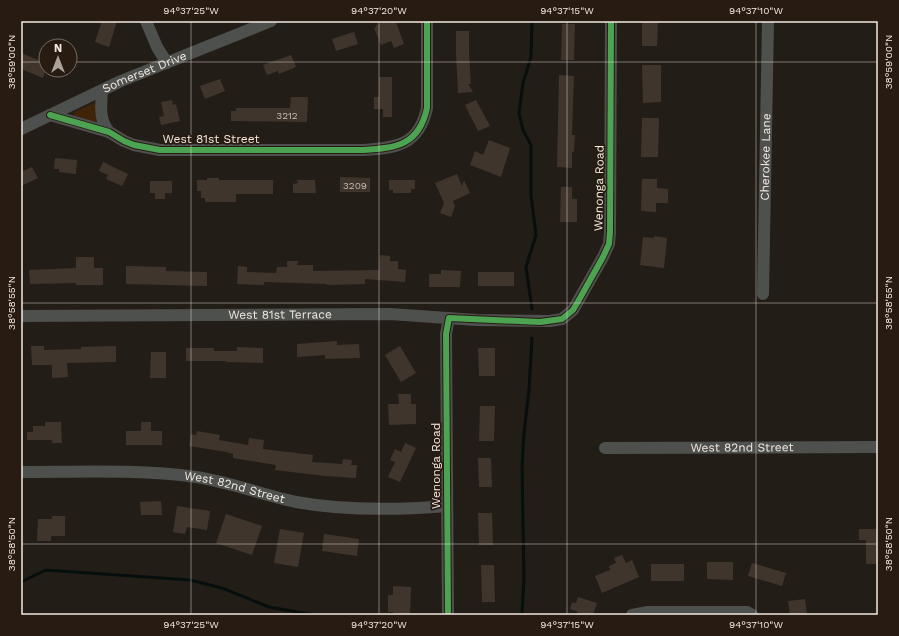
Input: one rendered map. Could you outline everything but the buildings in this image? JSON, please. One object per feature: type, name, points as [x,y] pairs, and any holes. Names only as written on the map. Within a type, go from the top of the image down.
[{"type":"street","points":[[146,21],[157,47],[167,63]]},
{"type":"street","name":"Somerset Drive","points":[[22,126],[50,115],[121,81],[271,21]]},
{"type":"street","name":"West 81st Street","points":[[50,115],[109,132],[134,145],[160,150],[377,149],[395,146],[407,142],[422,125],[425,116],[428,102],[427,21]]},
{"type":"street","name":"Wenonga Road","points":[[540,322],[562,319],[573,310],[609,244],[611,21]]},
{"type":"street","name":"Cherokee Lane","points":[[763,294],[768,21]]},
{"type":"street","points":[[102,91],[102,121],[109,132]]},
{"type":"street","name":"West 81st Terrace","points":[[21,316],[390,314],[540,322]]},
{"type":"street","name":"Wenonga Road","points":[[448,615],[446,334],[449,318]]},
{"type":"street","name":"West 82nd Street","points":[[605,448],[878,447]]},
{"type":"street","name":"West 82nd Street","points":[[21,472],[167,473],[199,477],[274,497],[327,506],[417,508],[447,506]]},
{"type":"street","points":[[632,615],[648,612],[747,612],[752,615]]},
{"type":"shaded area","points":[[94,103],[96,105],[97,121],[95,122],[73,117],[74,112]]},
{"type":"waterway","points":[[532,21],[531,57],[523,83],[519,113],[523,130],[531,145],[531,195],[536,235],[526,267],[532,309]]},
{"type":"waterway","points":[[522,615],[524,578],[522,467],[532,338]]},
{"type":"waterway","points":[[21,582],[46,570],[190,580],[222,588],[269,607],[314,615]]},
{"type":"cycle path","points":[[50,115],[109,132],[134,145],[160,150],[363,150],[396,146],[412,137],[418,130],[427,108],[427,21]]},
{"type":"cycle path","points":[[448,615],[446,334],[449,318],[540,322],[562,319],[573,310],[603,257],[609,244],[610,232],[611,21]]}]
